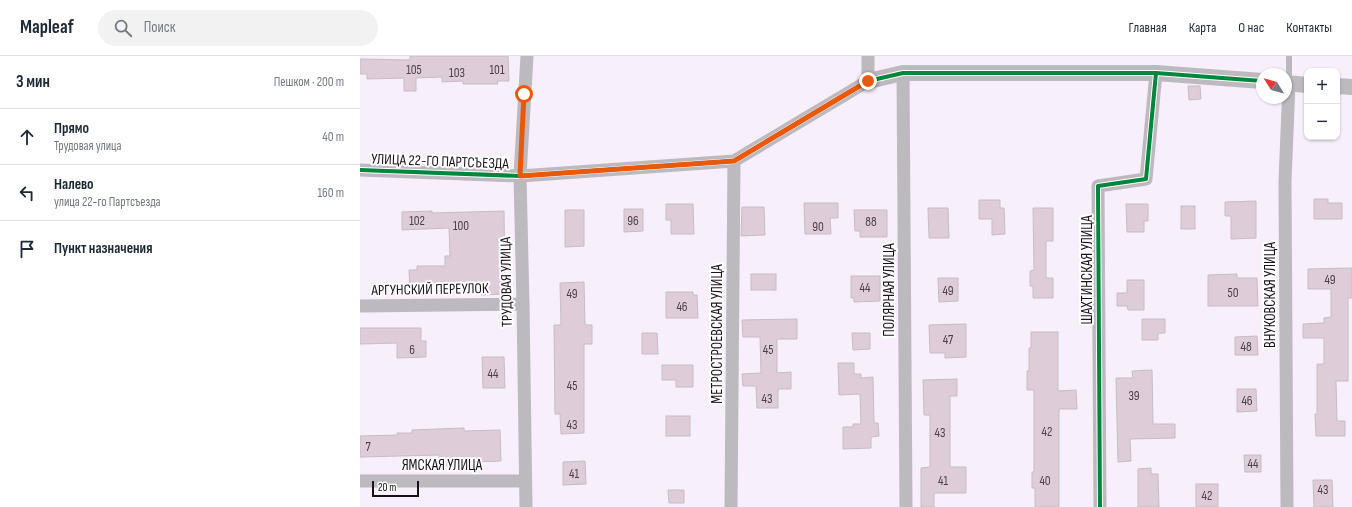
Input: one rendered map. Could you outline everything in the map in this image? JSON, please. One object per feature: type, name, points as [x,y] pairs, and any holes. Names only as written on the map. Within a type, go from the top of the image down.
[{"type":"street","name":"ТРУДОВАЯ УЛИЦА","points":[[526,507],[524,304],[520,176],[527,56]]},
{"type":"street","points":[[868,56],[868,81]]},
{"type":"street","name":"УЛИЦА 22-ГО ПАРТСЪЕЗДА","points":[[360,170],[520,176],[734,161],[868,81],[904,73],[1156,73],[1256,81]]},
{"type":"street","name":"ПОЛЯРНАЯ УЛИЦА","points":[[904,73],[906,507]]},
{"type":"street","name":"ШАХТИНСКАЯ УЛИЦА","points":[[1100,507],[1098,186],[1146,179],[1156,73]]},
{"type":"street","points":[[1292,84],[1304,85]]},
{"type":"street","points":[[1340,86],[1352,87]]},
{"type":"street","name":"ВНУКОВСКАЯ УЛИЦА","points":[[1287,104],[1287,507]]},
{"type":"street","name":"МЕТРОСТРОЕВСКАЯ УЛИЦА","points":[[731,507],[734,161]]},
{"type":"street","name":"АРГУНСКИЙ ПЕРЕУЛОК","points":[[360,306],[524,304]]},
{"type":"street","name":"ЯМСКАЯ УЛИЦА","points":[[360,481],[525,480]]},
{"type":"lane","points":[[1288,68],[1289,56]]},
{"type":"building","points":[[410,56],[508,56],[509,81],[497,81],[498,84],[463,84],[463,81],[442,82],[442,77],[416,78],[416,91],[404,91],[404,78],[367,79],[367,74],[360,74],[360,59],[410,60]]},
{"type":"building","points":[[1188,86],[1200,86],[1201,99],[1189,100]]},
{"type":"building","points":[[1314,199],[1328,199],[1328,203],[1342,203],[1342,219],[1314,219]]},
{"type":"building","points":[[979,200],[1000,200],[1000,208],[1004,208],[1005,234],[992,235],[992,219],[979,219]]},
{"type":"building","points":[[1256,201],[1256,238],[1231,239],[1231,216],[1225,216],[1225,202]]},
{"type":"building","points":[[804,203],[838,203],[838,218],[830,218],[831,234],[805,234]]},
{"type":"building","points":[[666,204],[693,204],[694,234],[671,234],[671,220],[666,220]]},
{"type":"building","points":[[1126,204],[1148,204],[1148,221],[1144,221],[1144,232],[1127,232]]},
{"type":"building","points":[[1181,206],[1195,206],[1195,229],[1181,229]]},
{"type":"building","points":[[742,207],[764,207],[765,235],[741,236]]},
{"type":"building","points":[[928,208],[948,208],[949,238],[929,238]]},
{"type":"building","points":[[1033,208],[1053,208],[1053,241],[1046,241],[1046,278],[1053,278],[1053,298],[1033,298],[1033,286],[1030,286],[1030,271],[1034,270]]},
{"type":"building","points":[[624,209],[643,209],[643,231],[624,232]]},
{"type":"building","points":[[565,210],[584,210],[584,246],[565,247]]},
{"type":"building","points":[[854,210],[887,210],[887,237],[860,237],[860,231],[855,231]]},
{"type":"building","points":[[432,211],[432,213],[504,211],[505,294],[481,295],[481,292],[444,292],[444,289],[410,290],[409,270],[417,270],[417,266],[445,266],[445,256],[450,256],[449,228],[402,230],[402,212]]},
{"type":"building","points":[[1352,268],[1352,298],[1348,298],[1348,381],[1336,381],[1337,421],[1345,421],[1345,436],[1316,436],[1315,414],[1317,414],[1317,364],[1324,364],[1324,338],[1303,338],[1303,324],[1324,323],[1324,318],[1331,317],[1331,289],[1308,289],[1308,269]]},
{"type":"building","points":[[751,274],[776,274],[776,290],[751,290]]},
{"type":"building","points":[[1237,274],[1237,278],[1257,278],[1258,306],[1208,306],[1208,275]]},
{"type":"building","points":[[851,276],[880,276],[880,301],[854,302],[854,298],[851,298]]},
{"type":"building","points":[[938,278],[958,278],[958,301],[939,302]]},
{"type":"building","points":[[1127,280],[1144,280],[1144,310],[1128,310],[1127,306],[1117,306],[1117,293],[1127,293]]},
{"type":"building","points":[[584,282],[585,325],[592,325],[592,344],[584,344],[584,433],[561,434],[560,414],[555,414],[554,325],[561,325],[560,283]]},
{"type":"building","points":[[666,292],[693,292],[693,295],[697,295],[698,318],[666,318]]},
{"type":"building","points":[[797,319],[797,339],[777,339],[777,373],[791,372],[791,389],[778,389],[778,408],[757,408],[756,386],[743,386],[742,374],[761,373],[760,337],[743,337],[742,320]]},
{"type":"building","points":[[1142,319],[1165,319],[1165,333],[1158,333],[1158,340],[1142,340]]},
{"type":"building","points":[[966,324],[966,357],[945,358],[945,353],[930,353],[929,325]]},
{"type":"building","points":[[360,328],[421,328],[421,341],[426,341],[426,357],[397,358],[397,343],[360,344]]},
{"type":"building","points":[[1031,332],[1058,332],[1058,391],[1076,390],[1077,409],[1059,409],[1059,507],[1035,507],[1035,488],[1032,488],[1032,472],[1034,472],[1034,390],[1027,390],[1027,371],[1029,371]]},
{"type":"building","points":[[642,333],[657,333],[658,354],[642,354]]},
{"type":"building","points":[[852,333],[870,333],[870,349],[853,350]]},
{"type":"building","points":[[1257,336],[1258,355],[1235,355],[1235,337]]},
{"type":"building","points":[[482,357],[504,357],[505,388],[483,388]]},
{"type":"building","points":[[838,363],[854,363],[854,374],[861,374],[861,378],[873,377],[874,423],[878,423],[879,436],[871,437],[871,448],[843,449],[843,427],[853,427],[853,424],[861,424],[860,394],[839,395]]},
{"type":"building","points":[[662,365],[693,365],[693,387],[676,387],[676,380],[662,380]]},
{"type":"building","points":[[1152,370],[1153,424],[1175,424],[1175,438],[1130,439],[1131,461],[1118,462],[1116,378],[1133,378],[1132,371]]},
{"type":"building","points":[[957,379],[957,396],[950,396],[950,467],[966,467],[966,493],[934,493],[934,507],[921,507],[921,468],[930,467],[930,415],[924,415],[923,380]]},
{"type":"building","points":[[1237,389],[1256,389],[1257,411],[1237,412]]},
{"type":"building","points":[[666,416],[690,416],[690,436],[666,436]]},
{"type":"building","points":[[464,428],[464,431],[500,430],[501,461],[469,462],[469,465],[439,466],[439,455],[360,457],[360,436],[398,435],[397,433],[412,433],[412,430]]},
{"type":"building","points":[[1244,455],[1261,455],[1261,472],[1245,472]]},
{"type":"building","points":[[585,461],[586,484],[563,485],[563,462]]},
{"type":"building","points":[[1151,468],[1151,474],[1158,474],[1159,507],[1138,507],[1138,469]]},
{"type":"building","points":[[1313,480],[1332,480],[1333,507],[1314,507]]},
{"type":"building","points":[[1196,484],[1218,484],[1218,507],[1196,507]]},
{"type":"building","points":[[668,490],[684,490],[684,503],[669,503]]},
{"type":"cycle path","points":[[360,170],[520,176],[734,161],[868,81],[903,73],[1156,73],[1256,81]]},
{"type":"cycle path","points":[[1100,507],[1098,186],[1146,179],[1156,73]]},
{"type":"route","points":[[524,94],[520,176],[734,161],[868,81]]}]
